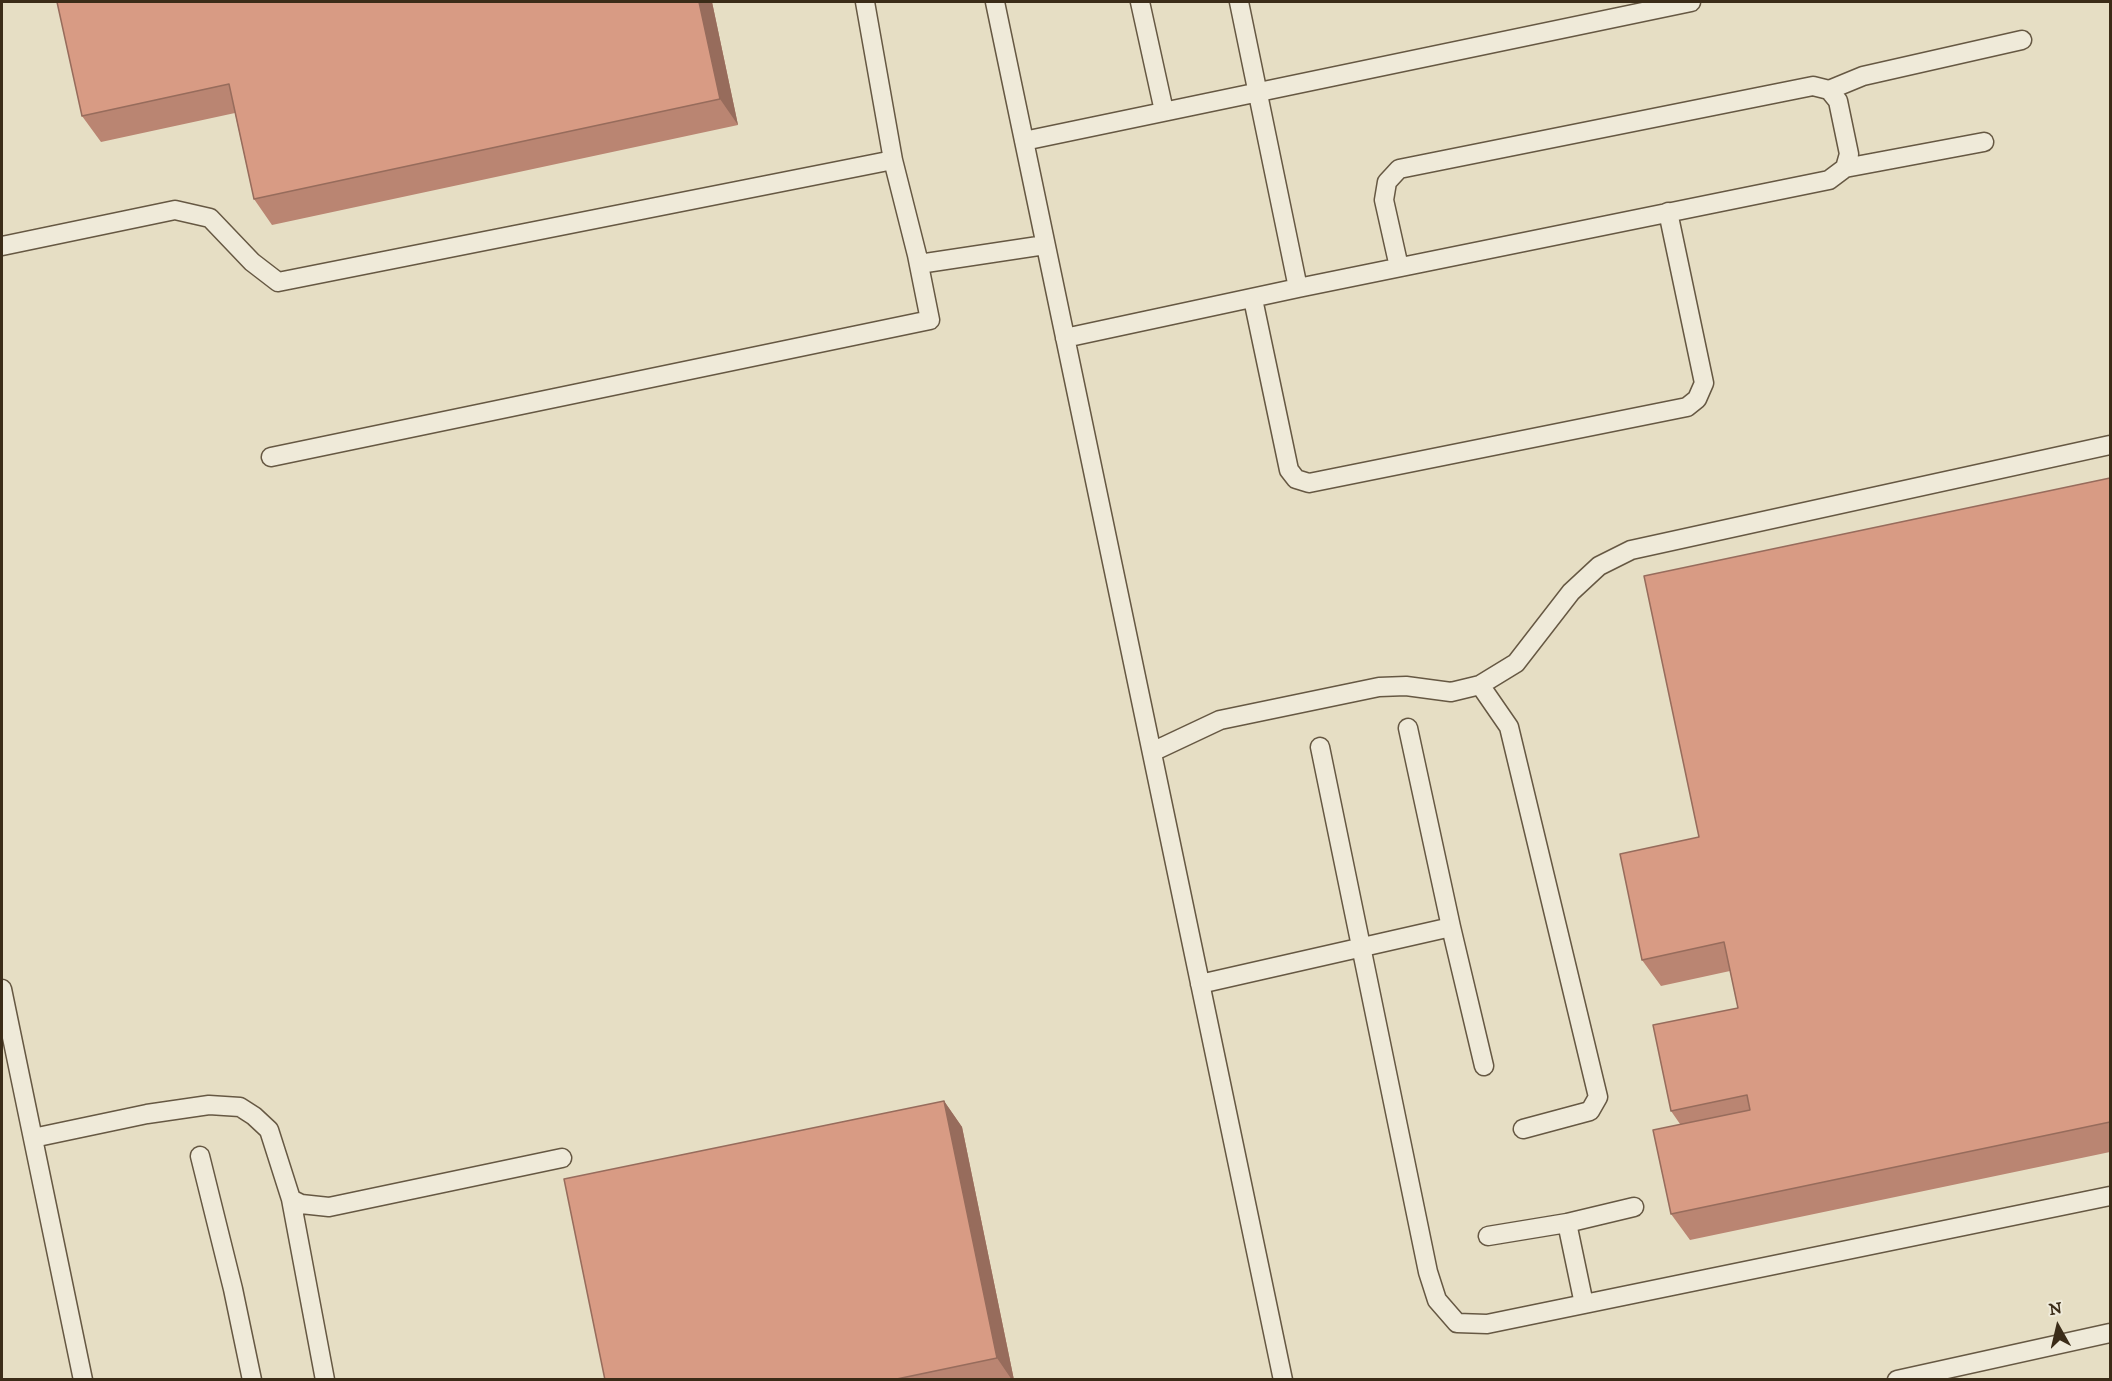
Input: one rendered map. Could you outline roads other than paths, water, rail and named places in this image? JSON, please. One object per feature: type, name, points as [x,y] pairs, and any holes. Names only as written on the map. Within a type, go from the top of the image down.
[{"type":"lane","points":[[271,458],[930,320],[894,159],[865,2]]},
{"type":"lane","points":[[995,2],[1283,1380]]},
{"type":"lane","points":[[1140,2],[1164,111]]},
{"type":"lane","points":[[1239,2],[1298,288]]},
{"type":"lane","points":[[1024,141],[1258,90],[1691,2]]},
{"type":"lane","points":[[1399,267],[1384,200],[1387,182],[1399,169],[1821,88],[2022,39]]},
{"type":"lane","points":[[1821,88],[1838,101],[1849,154],[1845,168]]},
{"type":"lane","points":[[1065,338],[1828,180],[1845,168],[1984,142]]},
{"type":"lane","points":[[2,246],[175,210],[210,218],[252,262],[278,282],[894,159]]},
{"type":"lane","points":[[1253,299],[1289,470],[1296,479],[1309,483],[1687,407],[1697,399],[1704,383],[1668,212]]},
{"type":"lane","points":[[919,264],[1046,245]]},
{"type":"lane","points":[[1152,752],[1220,720],[1379,687],[1406,686],[1452,692],[1480,685],[1516,663],[1572,592],[1599,566],[1631,550],[2110,445]]},
{"type":"lane","points":[[1480,685],[1509,727],[1598,1098],[1590,1111],[1523,1129]]},
{"type":"lane","points":[[1408,728],[1484,1066]]},
{"type":"lane","points":[[1320,747],[1428,1272],[1437,1300],[1457,1323],[1487,1324],[2110,1196]]},
{"type":"lane","points":[[1200,984],[1451,927]]},
{"type":"lane","points":[[2,989],[83,1380]]},
{"type":"lane","points":[[33,1138],[147,1114],[209,1105],[240,1107],[254,1116],[269,1130],[291,1199],[325,1380]]},
{"type":"lane","points":[[200,1156],[233,1289],[252,1380]]},
{"type":"lane","points":[[291,1199],[301,1204],[328,1207],[562,1158]]},
{"type":"lane","points":[[1488,1236],[1567,1223],[1634,1207]]},
{"type":"lane","points":[[1567,1223],[1584,1304]]},
{"type":"lane","points":[[1897,1380],[2110,1333]]}]
